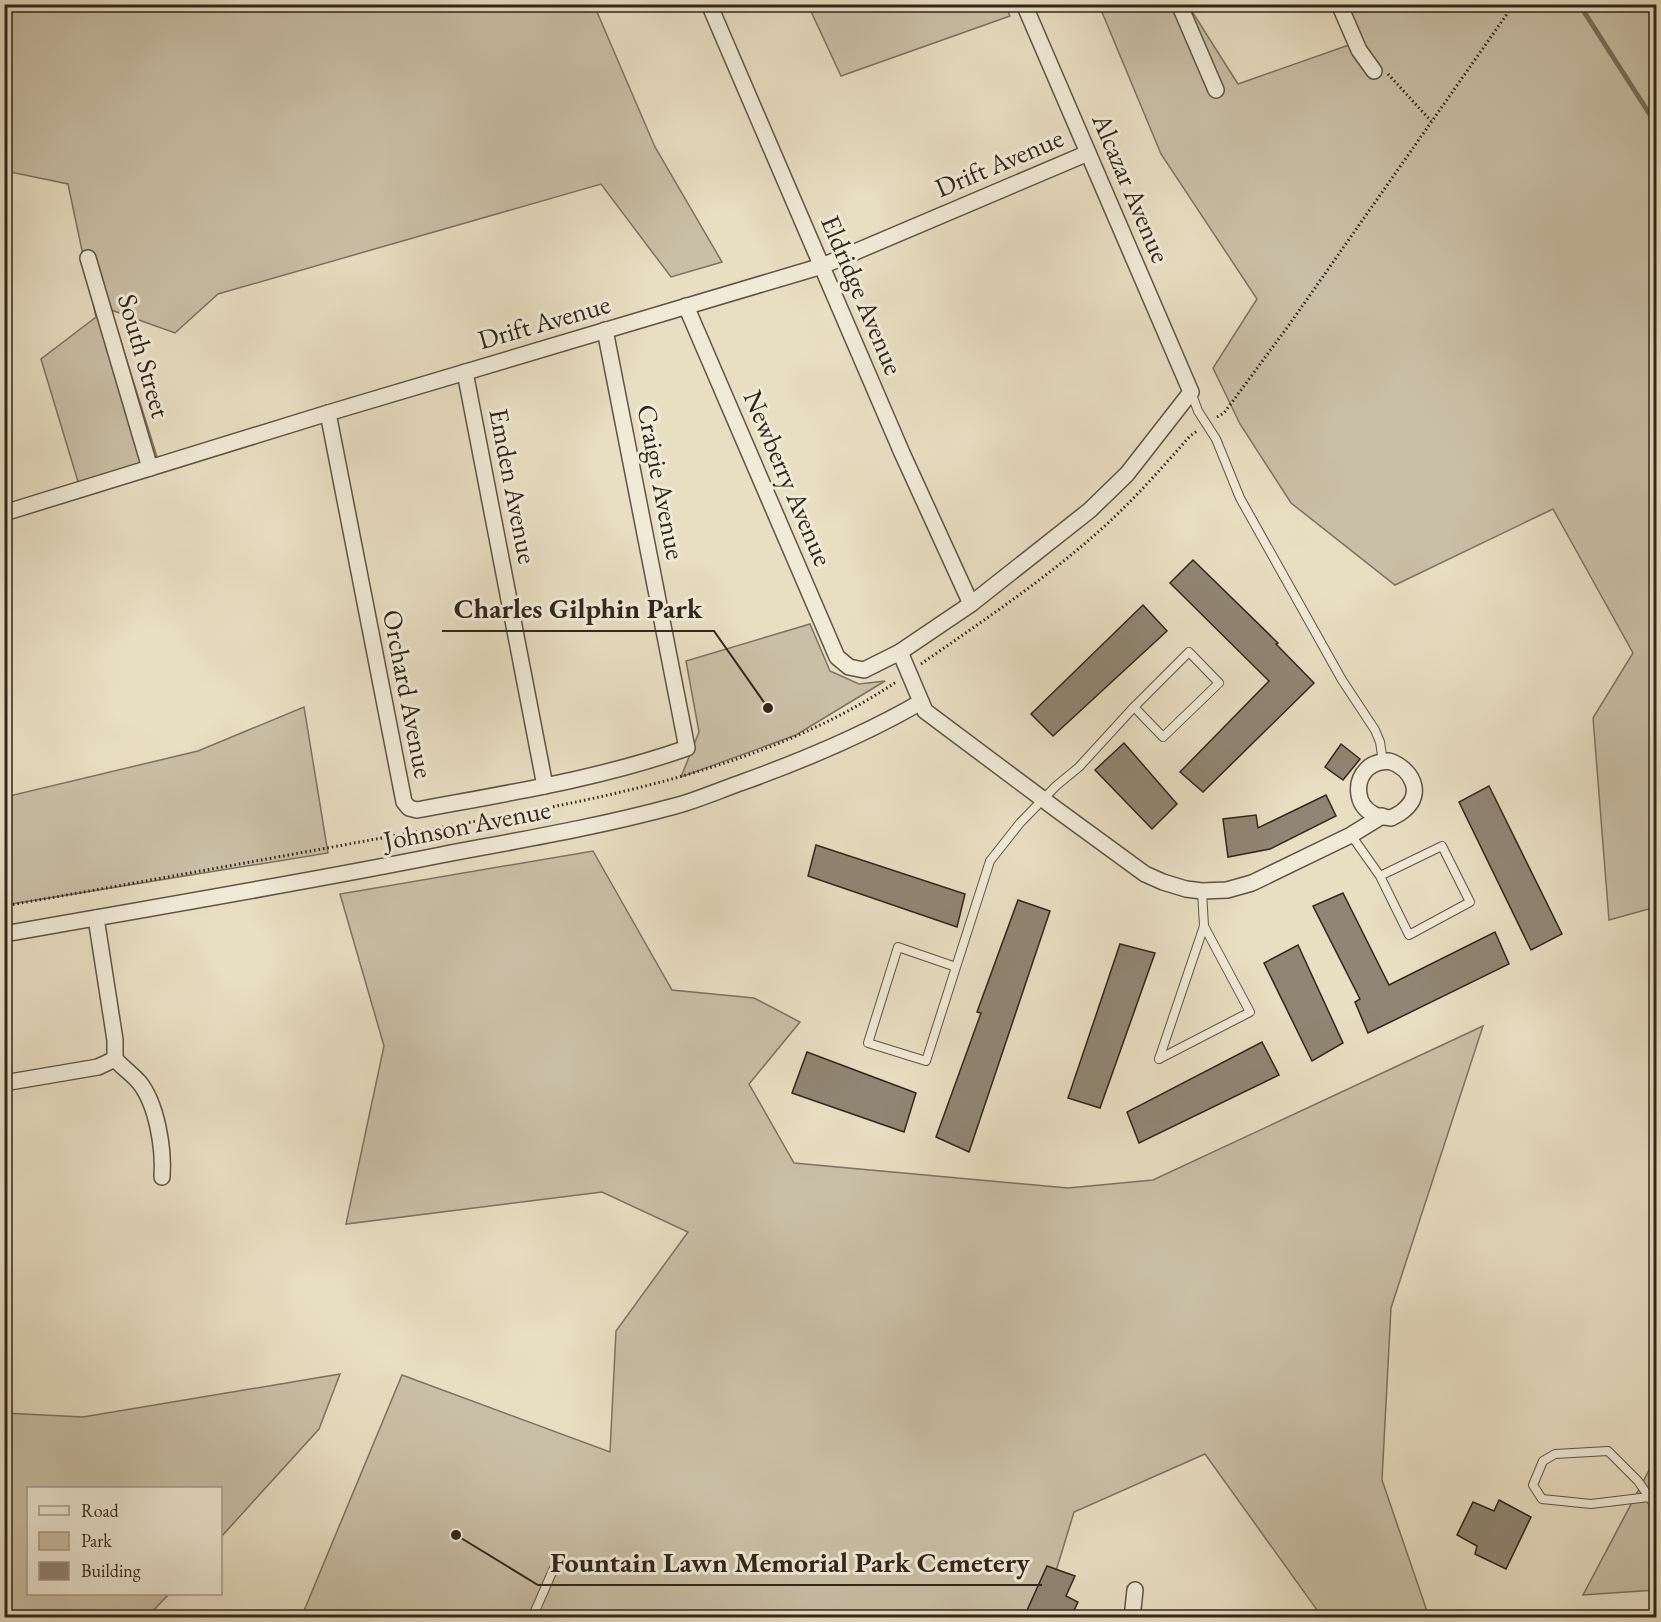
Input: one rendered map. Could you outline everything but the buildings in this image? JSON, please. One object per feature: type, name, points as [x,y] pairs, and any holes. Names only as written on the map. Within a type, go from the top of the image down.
[{"type":"street","name":"Eldridge Avenue","points":[[709,4],[902,453],[971,604]]},
{"type":"street","name":"Alcazar Avenue","points":[[1024,4],[1191,392]]},
{"type":"street","points":[[1179,4],[1216,90]]},
{"type":"street","points":[[1339,4],[1359,50],[1374,71]]},
{"type":"street","name":"Drift Avenue","points":[[4,513],[328,413],[822,266],[1088,153]]},
{"type":"street","name":"South Street","points":[[88,258],[150,468]]},
{"type":"street","name":"Newberry Avenue","points":[[686,306],[837,657],[849,667],[864,670],[900,651]]},
{"type":"street","name":"Craigie Avenue","points":[[605,330],[687,748]]},
{"type":"street","name":"Emden Avenue","points":[[465,372],[545,786]]},
{"type":"street","points":[[1191,392],[1127,474],[1089,510],[971,604],[900,651],[925,711],[1042,800],[1145,874],[1186,889],[1227,890],[1252,883],[1351,835],[1382,816]]},
{"type":"street","name":"Orchard Avenue","points":[[328,413],[404,802],[409,808],[417,810],[545,786],[640,765],[687,748]]},
{"type":"street","name":"Johnson Avenue","points":[[4,934],[334,876],[574,830],[678,805],[795,763],[921,702]]},
{"type":"street","points":[[1383,762],[1398,764],[1406,770],[1412,780],[1414,790],[1412,800],[1405,810],[1391,818],[1374,815],[1366,809],[1360,800],[1358,789],[1360,778],[1367,768],[1383,762]]},
{"type":"street","points":[[96,918],[115,1040],[115,1059],[140,1083],[152,1109],[160,1137],[162,1177]]},
{"type":"street","points":[[4,1083],[98,1067],[115,1059]]},
{"type":"street","points":[[1132,1617],[1136,1590]]},
{"type":"lane","points":[[1191,392],[1198,411],[1216,439],[1240,498],[1342,680],[1375,730],[1380,742],[1383,762]]},
{"type":"lane","points":[[956,967],[898,947],[867,1043],[926,1061],[990,861],[1020,823],[1079,767],[1134,707],[1189,652],[1219,683],[1163,737],[1134,707]]},
{"type":"lane","points":[[1351,835],[1380,876],[1409,935],[1470,902],[1442,846],[1380,876]]},
{"type":"lane","points":[[1202,891],[1204,926],[1159,1059],[1250,1012],[1204,926]]},
{"type":"lane","points":[[1649,1497],[1591,1504],[1542,1499],[1533,1485],[1543,1461],[1555,1454],[1608,1451],[1638,1482],[1649,1497],[1656,1507]]},
{"type":"lane","points":[[532,1617],[553,1570]]},
{"type":"path","points":[[1224,413],[1289,325],[1514,4]]},
{"type":"path","points":[[1374,71],[1387,73],[1431,122]]},
{"type":"green space","points":[[5,5],[594,5],[655,147],[722,262],[671,277],[601,184],[218,294],[175,333],[111,310],[158,460],[79,485],[41,359],[96,317],[68,184],[5,171]]},
{"type":"green space","points":[[808,5],[1005,5],[1010,16],[841,76]]},
{"type":"green space","points":[[1099,5],[1188,5],[1238,84],[1363,40],[1347,5],[1656,5],[1656,907],[1609,920],[1593,718],[1633,653],[1553,509],[1395,585],[1291,503],[1240,424],[1213,368],[1257,299],[1161,154]]},
{"type":"green space","points":[[810,624],[830,671],[859,684],[885,681],[796,735],[681,777],[699,732],[686,661]]},
{"type":"green space","points":[[304,707],[328,853],[5,905],[5,797],[198,751]]},
{"type":"green space","points":[[593,851],[672,990],[754,998],[800,1022],[749,1084],[794,1163],[1068,1188],[1153,1180],[1483,1026],[1391,1308],[1382,1480],[1429,1617],[1322,1617],[1205,1454],[1074,1512],[1042,1617],[301,1618],[402,1375],[610,1452],[616,1331],[688,1232],[602,1192],[346,1224],[384,1046],[340,894]]},
{"type":"green space","points":[[340,1374],[319,1429],[222,1536],[222,1487],[27,1487],[27,1595],[168,1595],[147,1617],[5,1617],[5,1413],[83,1417]]},
{"type":"green space","points":[[1656,1457],[1656,1590],[1583,1595]]},
{"type":"waterway","points":[[1579,4],[1656,124]]},
{"type":"place","name":"Charles Gilphin Park","points":[[768,708]]},
{"type":"place","name":"Fountain Lawn Memorial Park Cemetery","points":[[456,1535]]}]
